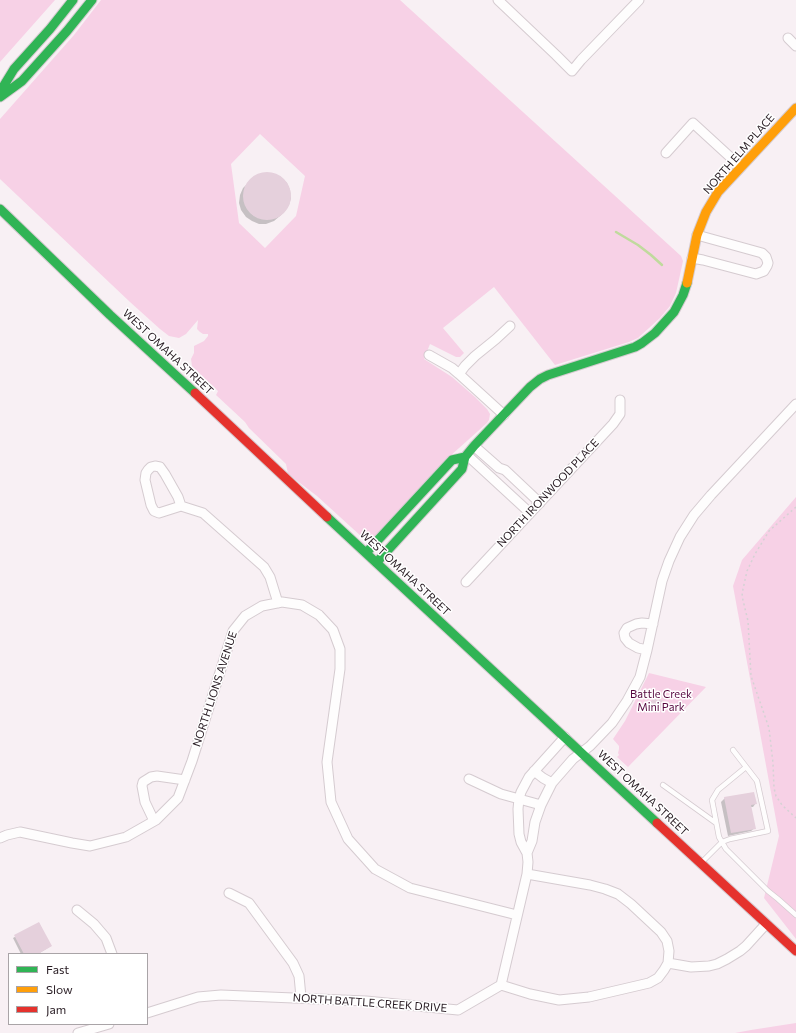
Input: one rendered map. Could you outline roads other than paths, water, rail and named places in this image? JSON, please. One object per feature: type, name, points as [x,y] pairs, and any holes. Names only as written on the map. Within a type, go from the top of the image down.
[{"type":"main road","points":[[0,92],[14,69],[73,0]]},
{"type":"main road","points":[[0,98],[22,81],[67,31],[92,0]]},
{"type":"main road","name":"NORTH ELM PLACE","points":[[377,562],[462,469],[466,456],[474,446],[530,387],[540,379],[560,371],[635,347],[656,332],[679,304],[687,284],[697,235],[701,223],[718,192],[796,108]]},
{"type":"main road","name":"WEST OMAHA STREET","points":[[0,209],[110,315],[796,951]]},
{"type":"main road","name":"NORTH ELM PLACE","points":[[366,553],[452,460],[466,456]]},
{"type":"street","points":[[498,0],[572,71],[639,0]]},
{"type":"street","points":[[622,19],[631,0]]},
{"type":"street","points":[[788,38],[796,46]]},
{"type":"street","points":[[789,116],[796,122]]},
{"type":"street","points":[[666,153],[693,123],[741,167]]},
{"type":"street","points":[[692,258],[756,274],[764,271],[768,266],[766,257],[762,253],[697,235]]},
{"type":"street","points":[[460,374],[465,366],[475,356],[510,326]]},
{"type":"street","points":[[429,355],[460,374],[504,415]]},
{"type":"street","name":"NORTH IRONWOOD PLACE","points":[[466,582],[613,424],[620,414],[620,400]]},
{"type":"street","points":[[526,853],[532,841],[535,822],[541,805],[552,782],[569,763],[590,746],[612,724],[628,701],[640,677],[664,576],[676,547],[687,526],[701,506],[796,404]]},
{"type":"street","points":[[474,446],[499,468],[505,470],[540,503]]},
{"type":"street","points":[[466,456],[530,513]]},
{"type":"street","points":[[181,506],[178,497],[160,467],[151,467],[146,473],[145,480],[151,505],[154,511],[159,513],[181,506],[203,512],[264,567],[270,577],[280,602],[302,605],[320,615],[332,630],[340,649],[340,669],[327,762],[331,802],[348,839],[375,869],[410,888],[517,915]]},
{"type":"street","name":"NORTH LIONS AVENUE","points":[[0,838],[20,832],[72,844],[90,846],[126,837],[154,821],[178,798],[233,631],[245,616],[262,606],[280,602]]},
{"type":"street","points":[[647,650],[638,648],[629,643],[625,638],[624,633],[627,628],[636,624],[653,624]]},
{"type":"street","points":[[528,874],[605,889],[618,894],[631,904],[661,932],[667,941],[669,951],[668,963],[658,978],[649,983],[589,997],[559,1000],[530,994],[501,984],[528,874],[526,853],[519,834],[519,799],[525,783],[534,771],[565,738]]},
{"type":"street","points":[[534,771],[543,778],[552,782]]},
{"type":"street","points":[[154,821],[145,802],[142,786],[143,782],[150,777],[157,776],[184,780]]},
{"type":"street","points":[[469,779],[501,794],[541,805]]},
{"type":"street","points":[[229,893],[249,903],[293,963],[300,976],[301,997]]},
{"type":"street","points":[[77,910],[94,924],[106,938],[112,953]]},
{"type":"street","points":[[668,963],[692,967],[717,964],[740,951],[766,924]]},
{"type":"street","name":"NORTH BATTLE CREEK DRIVE","points":[[148,1013],[198,998],[221,995],[301,997],[366,1001],[458,1010],[501,984]]},
{"type":"street","points":[[78,1033],[106,1025]]},
{"type":"lane","points":[[701,863],[722,842],[768,831],[757,780],[733,750]]},
{"type":"lane","points":[[746,767],[718,790],[712,800],[719,837],[726,849],[762,885],[796,915]]},
{"type":"lane","points":[[663,785],[716,823]]},
{"type":"waterway","points":[[616,232],[638,245],[662,265]]},
{"type":"park label","name":"Battle Creek Mini Park","points":[[661,700]]}]
